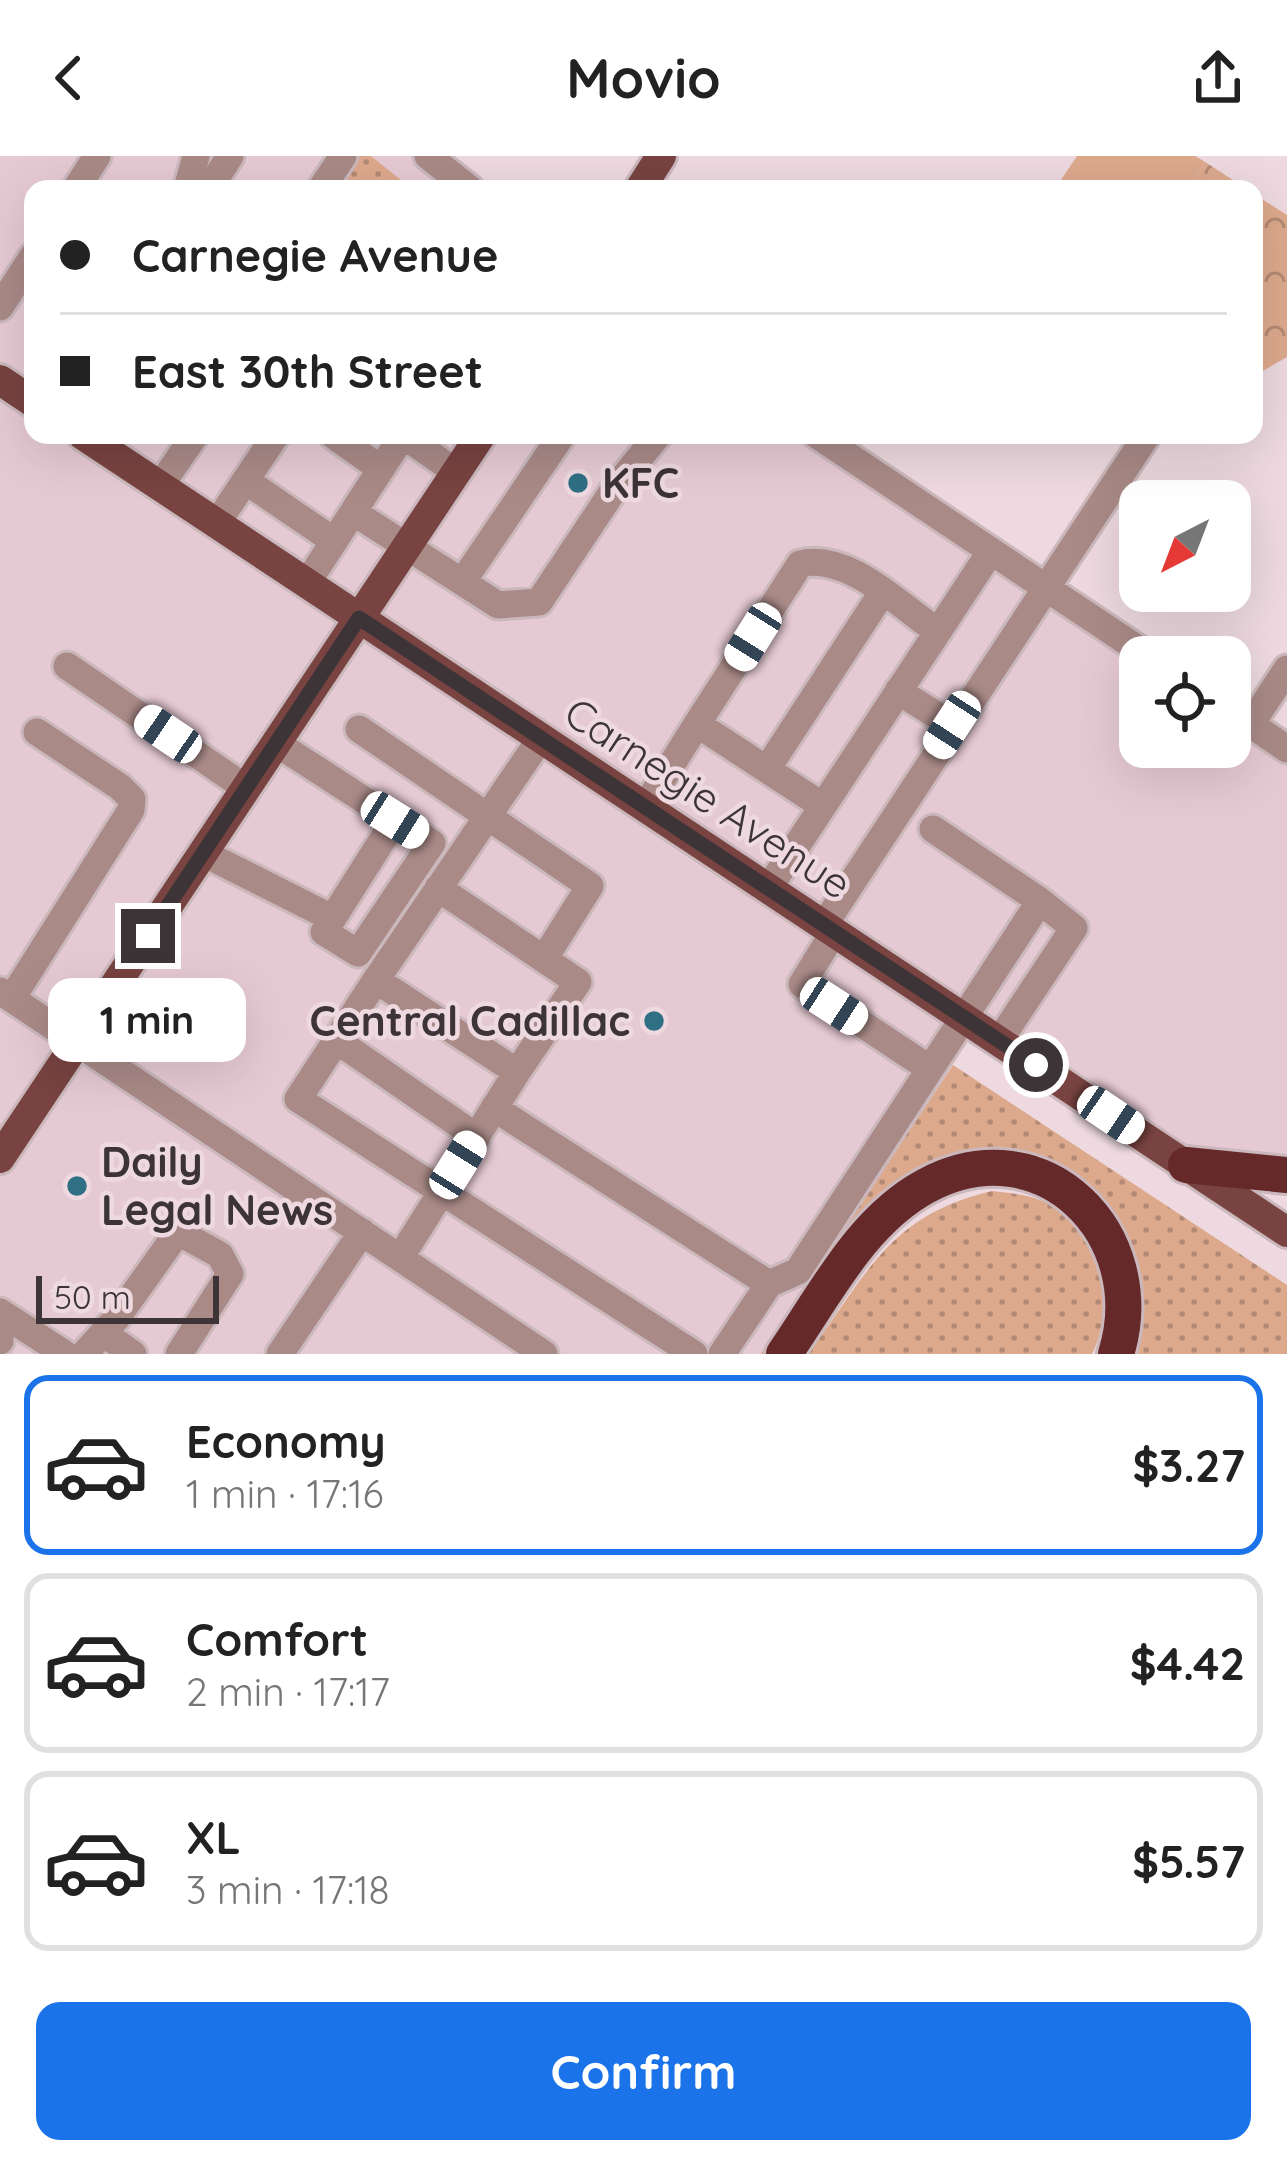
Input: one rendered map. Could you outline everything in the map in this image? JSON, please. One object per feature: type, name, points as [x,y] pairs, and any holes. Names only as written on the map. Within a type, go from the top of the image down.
[{"type":"highway","points":[[1186,1165],[1287,1175]]},
{"type":"highway","points":[[784,1354],[879,1220],[930,1184],[984,1168],[1049,1180],[1079,1200],[1099,1224],[1125,1278],[1126,1314],[1116,1354]]},
{"type":"main road","name":"Carnegie Avenue","points":[[115,444],[160,487],[1287,1232]]},
{"type":"main road","points":[[0,1158],[475,444]]},
{"type":"street","points":[[428,156],[459,180]]},
{"type":"street","points":[[160,487],[188,444]]},
{"type":"street","points":[[217,524],[270,444]]},
{"type":"street","points":[[346,444],[381,469]]},
{"type":"street","points":[[307,583],[397,444]]},
{"type":"street","points":[[416,444],[456,472]]},
{"type":"street","points":[[463,581],[556,444]]},
{"type":"street","points":[[353,512],[498,605],[539,602],[650,444]]},
{"type":"street","points":[[830,444],[1119,636]]},
{"type":"street","points":[[930,1069],[802,984],[829,928],[952,725],[1141,444]]},
{"type":"street","points":[[246,481],[334,541]]},
{"type":"street","points":[[768,889],[991,551]]},
{"type":"street","points":[[645,807],[800,564],[818,560],[839,565],[937,631]]},
{"type":"street","points":[[767,769],[881,593]]},
{"type":"street","points":[[67,666],[246,788]]},
{"type":"street","points":[[1251,706],[1287,669]]},
{"type":"street","points":[[898,692],[952,725]]},
{"type":"street","points":[[697,724],[823,806]]},
{"type":"street","points":[[1251,724],[1287,748]]},
{"type":"street","points":[[359,729],[590,886],[544,959]]},
{"type":"street","points":[[37,732],[120,787],[132,799],[131,810],[3,993],[544,1354]]},
{"type":"street","points":[[541,738],[298,1099],[694,1354]]},
{"type":"street","points":[[276,743],[432,843],[358,953],[324,932],[395,820]]},
{"type":"street","points":[[933,830],[1074,928],[999,1041]]},
{"type":"street","points":[[203,853],[332,918]]},
{"type":"street","points":[[400,1258],[578,982],[438,888]]},
{"type":"street","points":[[722,1354],[769,1284],[798,1271],[1040,901]]},
{"type":"street","points":[[376,980],[518,1072]]},
{"type":"street","points":[[336,1040],[476,1137]]},
{"type":"street","points":[[494,1108],[769,1284]]},
{"type":"street","points":[[72,1349],[178,1232],[194,1236],[220,1255],[230,1274],[179,1354]]},
{"type":"street","points":[[280,1354],[362,1232]]},
{"type":"street","points":[[0,1312],[72,1349],[133,1354]]},
{"type":"shaded area","points":[[0,156],[428,156],[459,180],[24,180],[24,444],[830,444],[1119,643],[1119,768],[1251,768],[1251,724],[1287,749],[1287,1175],[1186,1165],[976,1025],[763,1354],[0,1354]]},
{"type":"green space","points":[[352,156],[371,156],[401,180],[336,180]]},
{"type":"green space","points":[[1077,156],[1195,156],[1205,162],[1193,180],[1061,180]]},
{"type":"green space","points":[[1205,162],[1233,180],[1193,180]]},
{"type":"green space","points":[[1263,200],[1287,215],[1287,357],[1263,371]]},
{"type":"green space","points":[[953,1065],[1287,1285],[1287,1354],[1132,1354],[1136,1266],[1116,1222],[962,1156],[770,1354],[761,1354]]},
{"type":"green space","points":[[992,1191],[1034,1198],[1060,1211],[1089,1244],[1098,1265],[1103,1311],[1092,1354],[808,1354],[865,1274],[904,1232],[928,1215]]},
{"type":"place","name":"KFC","points":[[578,483]]},
{"type":"place","name":"Central Cadillac","points":[[654,1021]]},
{"type":"place","name":"Daily Legal News","points":[[77,1186]]},
{"type":"route","points":[[148,936],[359,618],[1036,1065]]}]
